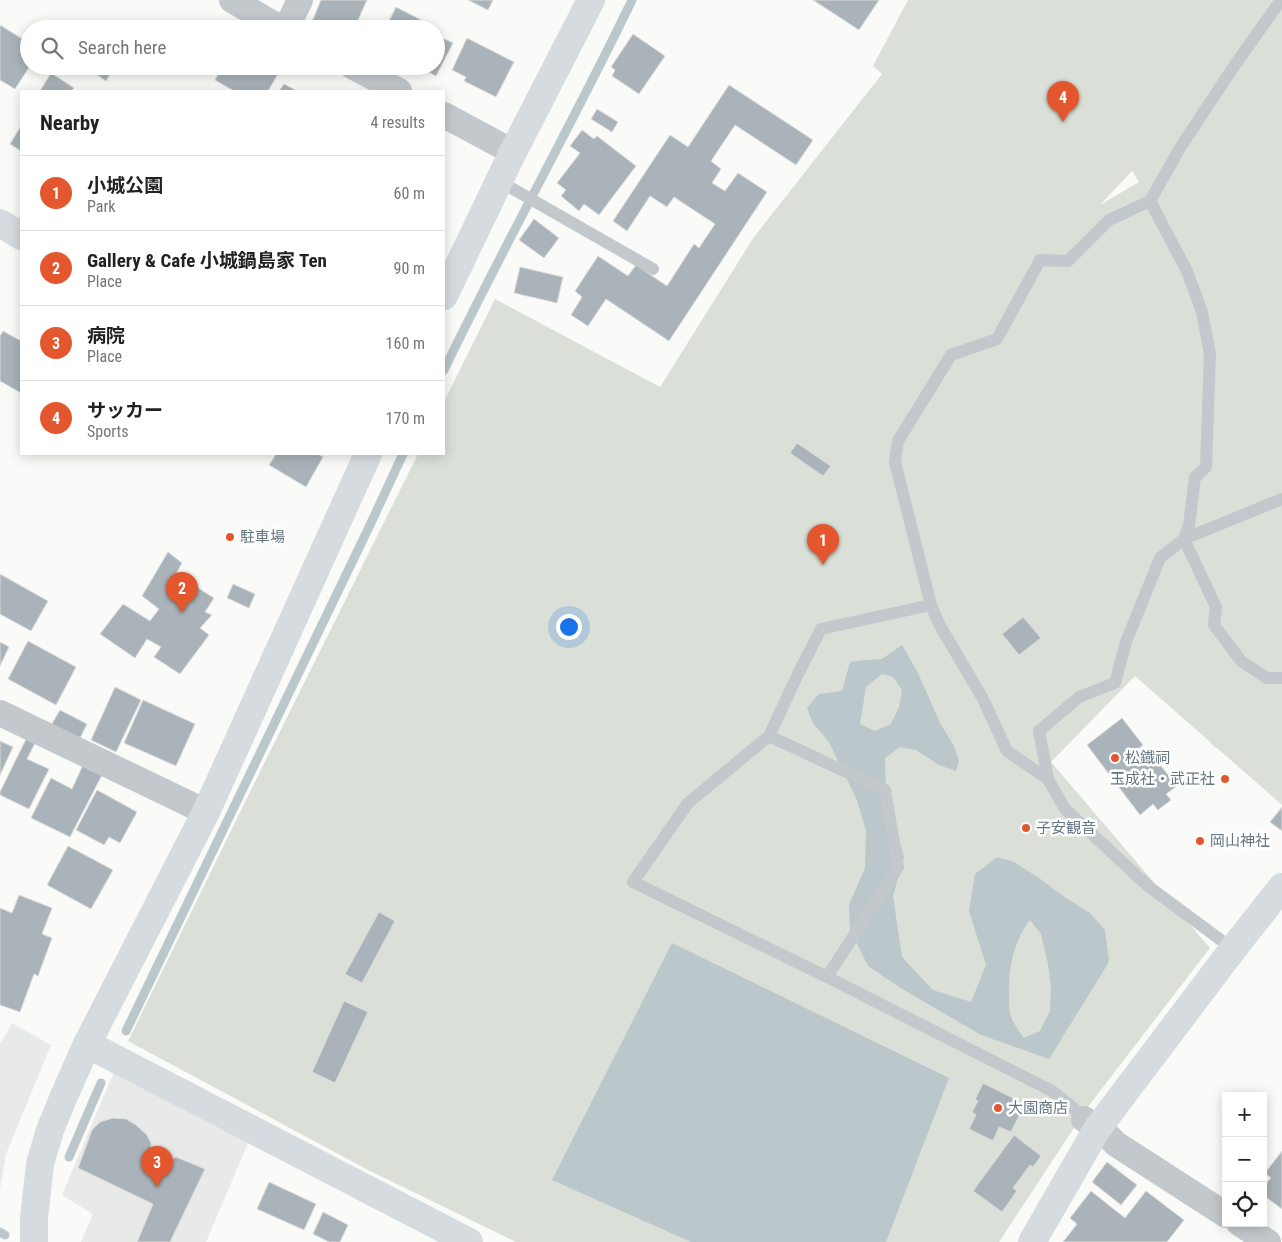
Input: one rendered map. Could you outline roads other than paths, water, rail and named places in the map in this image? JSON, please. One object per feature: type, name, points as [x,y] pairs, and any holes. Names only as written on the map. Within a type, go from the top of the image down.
[{"type":"street","points":[[232,0],[268,20]]},
{"type":"street","points":[[289,20],[300,0]]},
{"type":"street","points":[[445,294],[513,152],[591,0]]},
{"type":"street","points":[[369,75],[397,90]]},
{"type":"street","points":[[445,116],[513,152]]},
{"type":"street","points":[[0,223],[20,235]]},
{"type":"street","points":[[34,1242],[34,1218],[40,1164],[50,1130],[87,1044],[206,812],[368,455]]},
{"type":"street","points":[[0,713],[206,812]]},
{"type":"street","points":[[1032,1242],[1088,1121],[1233,949],[1282,887]]},
{"type":"street","points":[[87,1044],[469,1242]]},
{"type":"street","points":[[1088,1121],[1104,1132],[1116,1144],[1222,1212]]},
{"type":"street","points":[[1245,1227],[1268,1242]]},
{"type":"lane","points":[[1048,779],[1007,751],[983,699],[930,605],[895,462],[898,441],[950,355],[997,339],[1040,260],[1068,261],[1109,220],[1150,201],[1180,148],[1232,69],[1281,0]]},
{"type":"lane","points":[[499,181],[653,269]]},
{"type":"lane","points":[[1150,201],[1187,271],[1202,312],[1210,354],[1206,467],[1196,477],[1189,525],[1184,538],[1216,607],[1214,625],[1241,661],[1267,678],[1282,678]]},
{"type":"lane","points":[[1233,949],[1148,886],[1065,809],[1048,779],[1039,731],[1079,697],[1115,683],[1126,642],[1160,558],[1184,538],[1282,499]]},
{"type":"lane","points":[[930,605],[821,629],[769,736],[688,803],[633,882],[827,977],[1052,1091],[1088,1121]]},
{"type":"lane","points":[[769,736],[885,790],[898,867],[827,977]]},
{"type":"waterway","points":[[445,368],[632,0]]},
{"type":"waterway","points":[[126,1031],[403,455]]},
{"type":"waterway","points":[[69,1157],[101,1083]]},
{"type":"waterway","points":[[0,1232],[5,1235]]},
{"type":"place","name":"サッカー","points":[[1063,122]]},
{"type":"place","name":"駐車場","points":[[230,537]]},
{"type":"place","name":"小城公園","points":[[823,565]]},
{"type":"place","name":"Gallery & Cafe 小城鍋島家 Ten","points":[[182,613]]},
{"type":"place","name":"松鐡祠","points":[[1115,758]]},
{"type":"place","name":"玉成社・武正社","points":[[1225,779]]},
{"type":"place","name":"子安観音","points":[[1026,828]]},
{"type":"place","name":"岡山神社","points":[[1200,841]]},
{"type":"place","name":"大園商店","points":[[998,1108]]},
{"type":"place","name":"病院","points":[[157,1187]]}]
